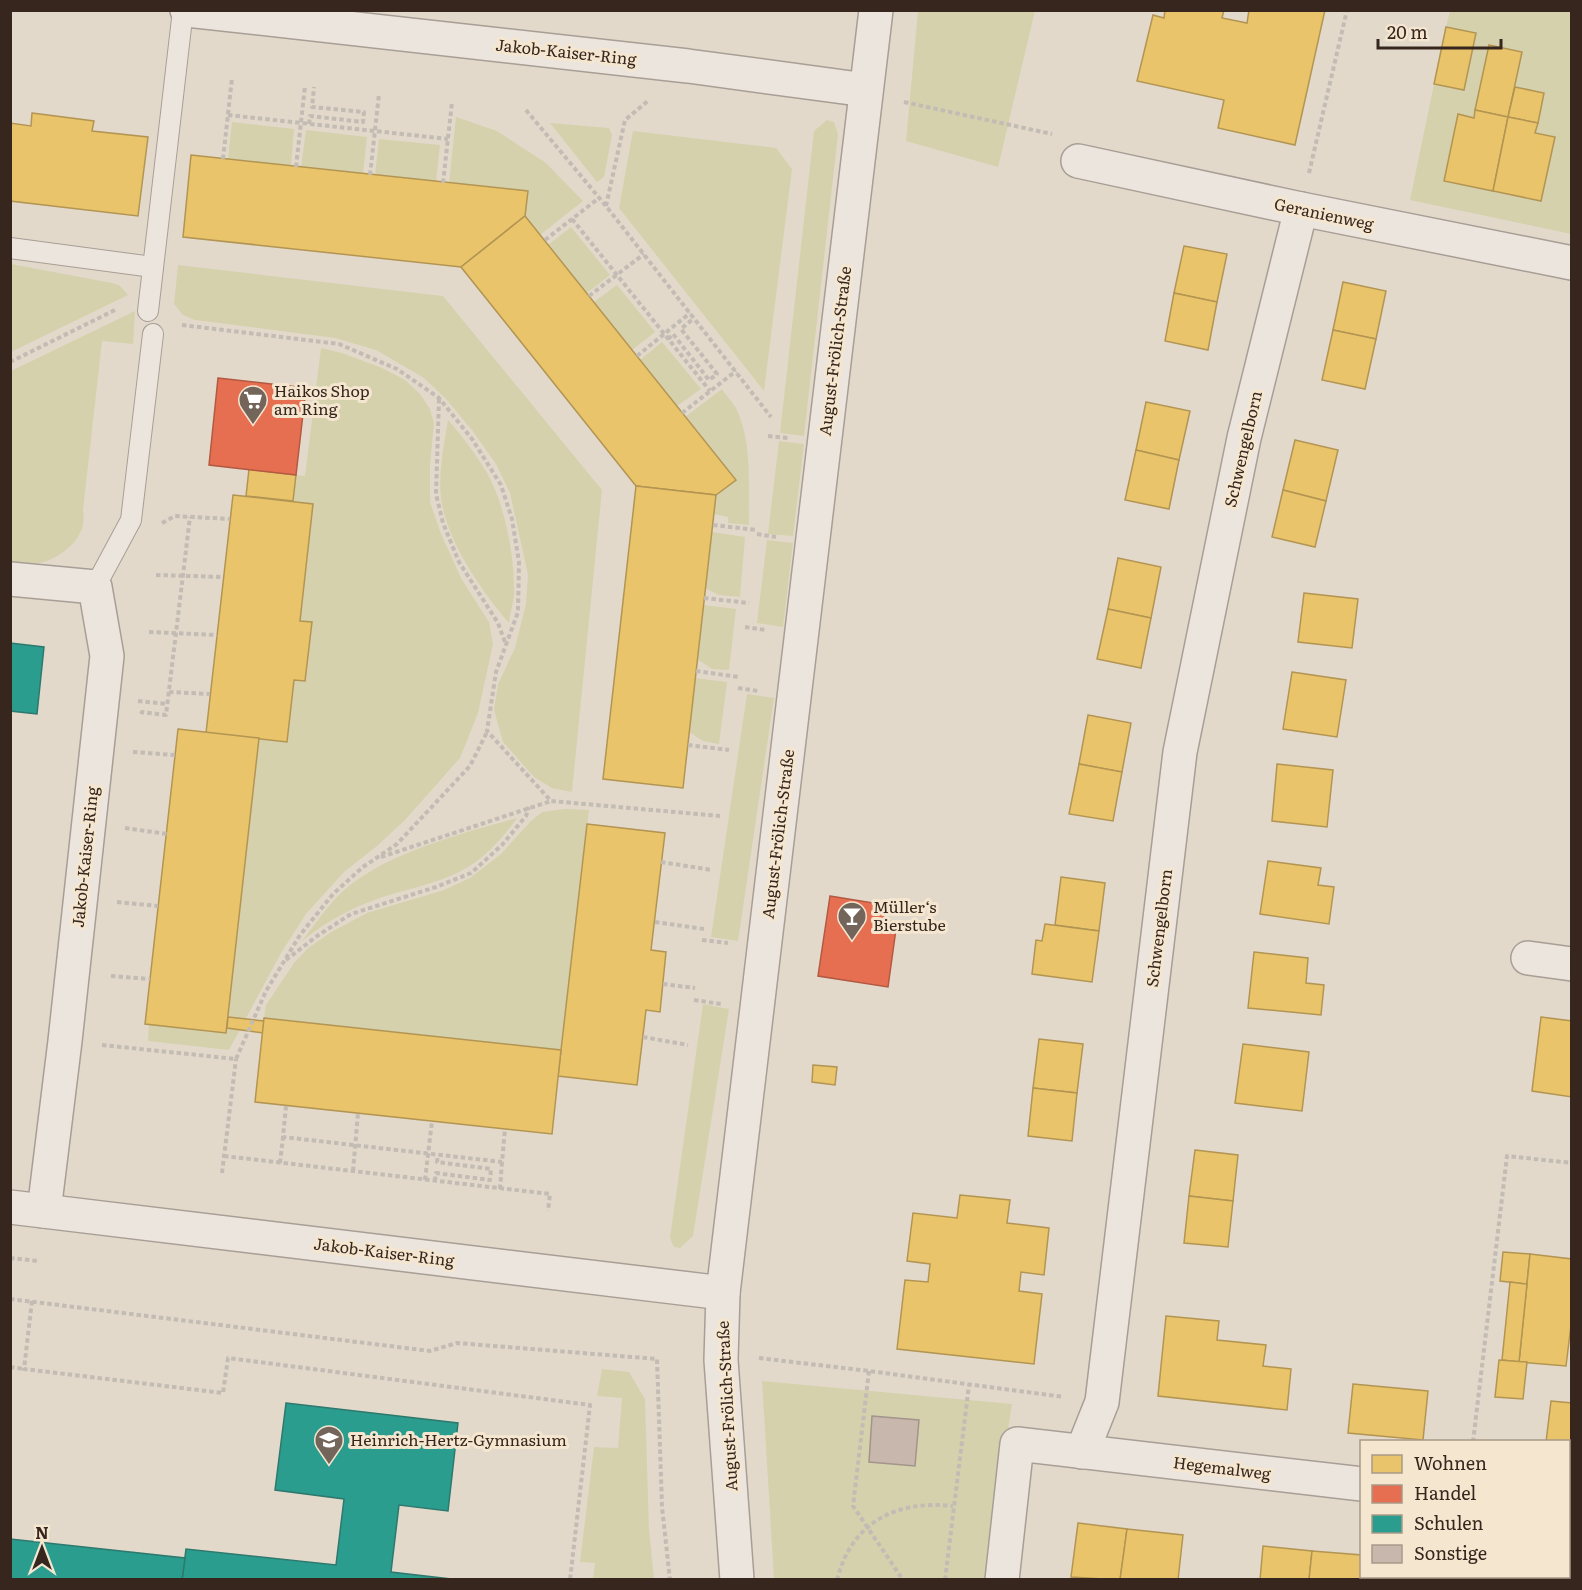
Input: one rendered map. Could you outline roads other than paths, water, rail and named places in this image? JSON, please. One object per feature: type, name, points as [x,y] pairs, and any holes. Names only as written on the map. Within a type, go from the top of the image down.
[{"type":"street","name":"Jakob-Kaiser-Ring","points":[[185,10],[688,66],[866,90]]},
{"type":"street","points":[[866,90],[876,10]]},
{"type":"street","name":"August-Frölich-Straße","points":[[737,1580],[721,1360],[723,1293],[866,90]]},
{"type":"street","name":"Geranienweg","points":[[1078,161],[1301,209],[1572,263]]},
{"type":"street","name":"Schwengelborn","points":[[1082,1452],[1102,1402],[1180,752],[1244,438],[1301,209]]},
{"type":"street","points":[[10,579],[95,587]]},
{"type":"street","name":"Jakob-Kaiser-Ring","points":[[45,1211],[107,656],[95,587]]},
{"type":"street","points":[[1528,958],[1572,964]]},
{"type":"street","name":"Jakob-Kaiser-Ring","points":[[10,1208],[723,1293]]},
{"type":"street","points":[[1002,1580],[1017,1444],[1082,1452]]},
{"type":"street","name":"Hegemalweg","points":[[1082,1452],[1360,1485]]},
{"type":"lane","points":[[149,302],[185,10]]},
{"type":"lane","points":[[10,248],[153,267]]},
{"type":"lane","points":[[95,587],[131,520],[153,334]]},
{"type":"place","name":"Haikos Shop am Ring","points":[[253,426]]},
{"type":"place","name":"Müller‘s Bierstube","points":[[852,942]]},
{"type":"place","name":"Heinrich-Hertz-Gymnasium","points":[[329,1466]]}]
